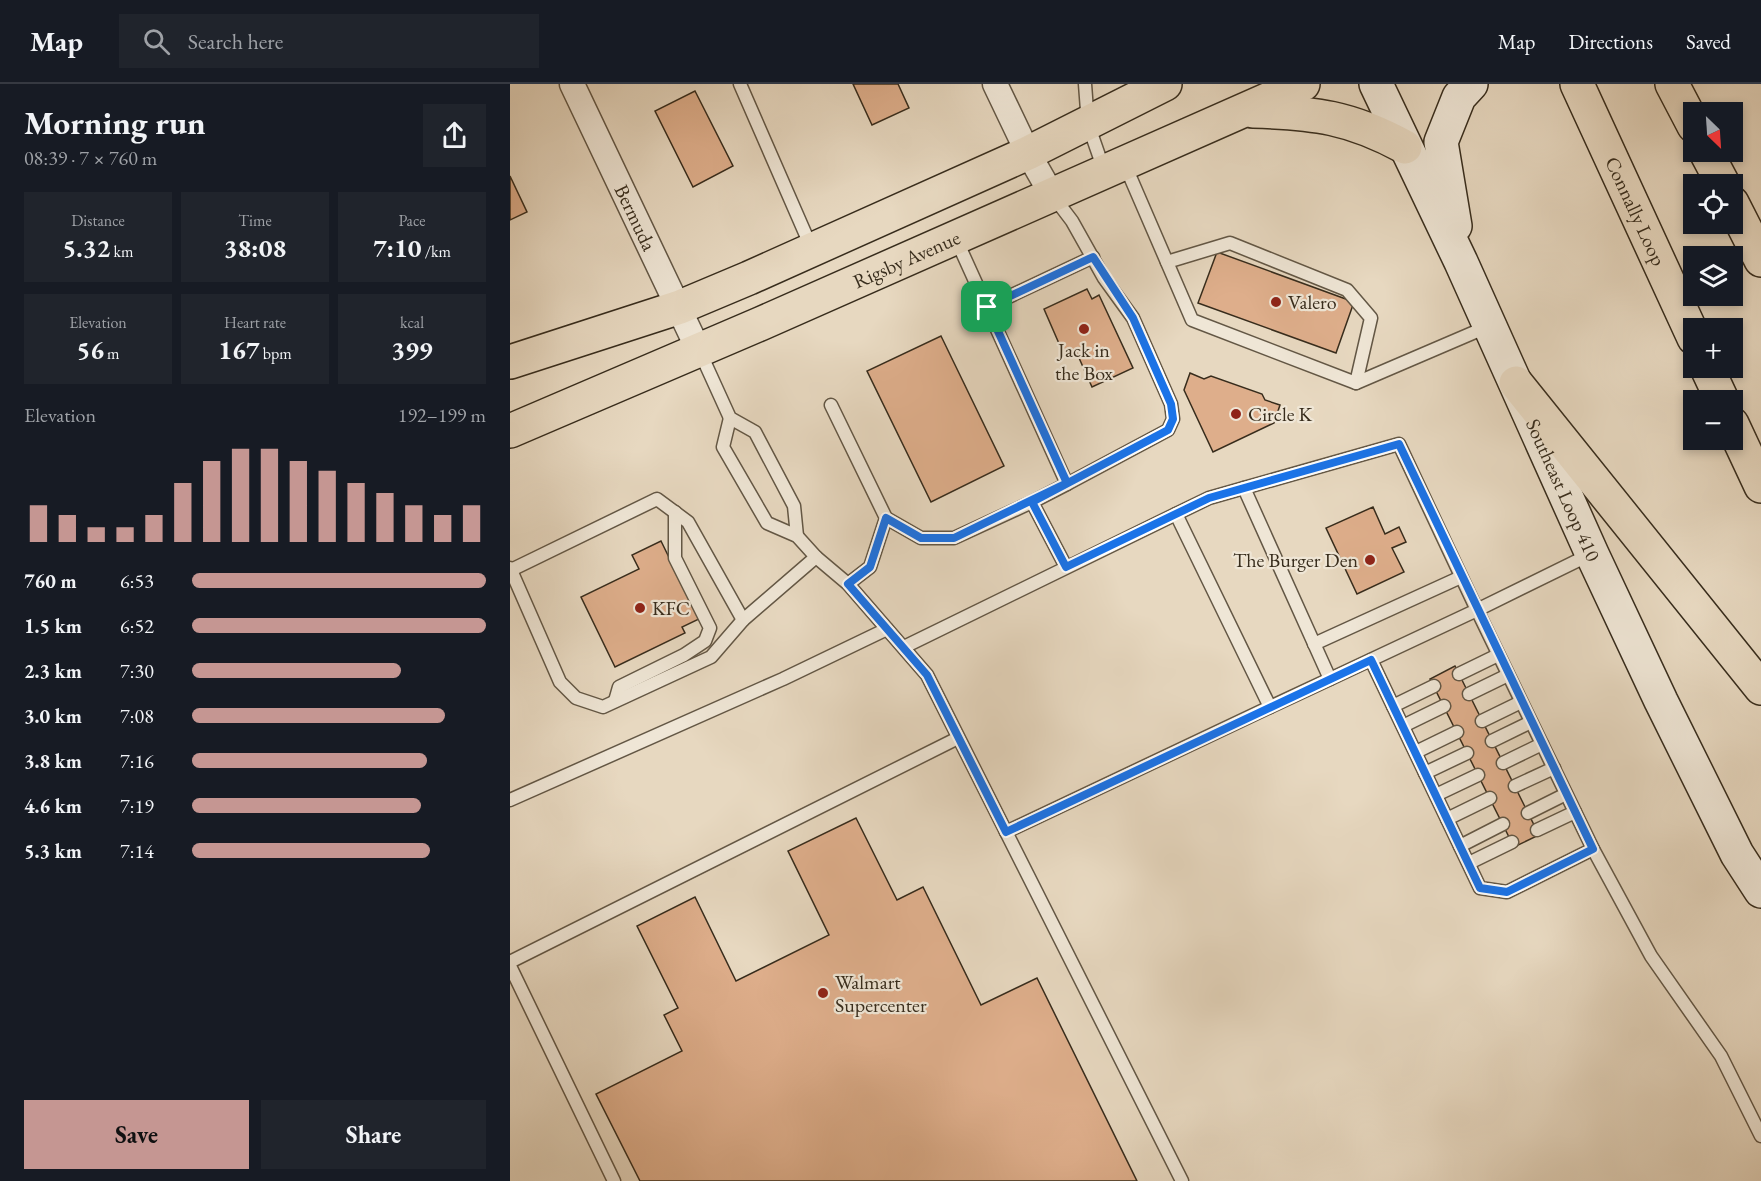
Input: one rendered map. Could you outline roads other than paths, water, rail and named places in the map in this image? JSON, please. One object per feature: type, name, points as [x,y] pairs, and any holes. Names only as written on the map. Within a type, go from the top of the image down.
[{"type":"highway","points":[[510,362],[680,307],[1028,153],[1165,84]]},
{"type":"highway","name":"Rigsby Avenue","points":[[510,431],[699,351],[1303,84]]},
{"type":"highway","name":"Connally Loop","points":[[1578,84],[1685,318]]},
{"type":"highway","points":[[1672,84],[1683,105]]},
{"type":"highway","points":[[1245,111],[1298,112],[1334,117],[1371,128],[1405,147]]},
{"type":"highway","points":[[1743,225],[1761,260]]},
{"type":"highway","points":[[1516,383],[1761,688]]},
{"type":"highway","points":[[1743,448],[1761,486]]},
{"type":"main road","name":"Southeast Loop 410","points":[[1376,84],[1461,262],[1592,554],[1737,854],[1761,891]]},
{"type":"main road","points":[[1461,262],[1441,142],[1458,98],[1471,84]]},
{"type":"street","name":"Bermuda","points":[[572,84],[699,351]]},
{"type":"street","points":[[995,84],[1028,153],[1052,195]]},
{"type":"lane","points":[[740,84],[813,250]]},
{"type":"lane","points":[[1085,84],[1088,124],[1167,262],[1192,320],[1356,383],[1489,326]]},
{"type":"lane","points":[[831,405],[886,518],[921,538],[954,538],[1032,502],[1168,430],[1173,419],[1171,404],[1133,318],[1072,221],[1052,195]]},
{"type":"lane","points":[[955,238],[1067,483]]},
{"type":"lane","points":[[1167,262],[1230,243],[1347,290],[1371,318],[1356,383]]},
{"type":"lane","points":[[987,307],[1093,257]]},
{"type":"lane","points":[[699,351],[730,418],[754,432],[794,506],[797,536]]},
{"type":"lane","points":[[730,418],[723,447],[767,523],[797,536],[816,557],[848,584],[927,675],[1182,1181]]},
{"type":"lane","points":[[904,647],[1209,498],[1399,444],[1498,655],[1593,849],[1651,956],[1721,1056],[1761,1136]]},
{"type":"lane","points":[[1244,488],[1330,679]]},
{"type":"lane","points":[[743,620],[688,522],[657,499],[510,569],[560,682],[576,698],[603,707],[711,657],[743,620],[816,557]]},
{"type":"lane","points":[[1032,502],[1066,567]]},
{"type":"lane","points":[[615,702],[619,687],[684,655],[705,640],[710,628],[675,558],[675,512]]},
{"type":"lane","points":[[1176,514],[1270,707]]},
{"type":"lane","points":[[848,584],[870,567],[886,518]]},
{"type":"lane","points":[[1006,832],[1592,554]]},
{"type":"lane","points":[[1314,644],[1461,577]]},
{"type":"lane","points":[[510,801],[783,679],[887,629]]},
{"type":"lane","points":[[1459,674],[1498,655]]},
{"type":"lane","points":[[1371,660],[1480,888],[1507,892],[1593,849]]},
{"type":"lane","points":[[1469,694],[1508,675]]},
{"type":"lane","points":[[1393,706],[1434,686]]},
{"type":"lane","points":[[1482,720],[1521,702]]},
{"type":"lane","points":[[1403,726],[1444,706]]},
{"type":"lane","points":[[1492,741],[1531,722]]},
{"type":"lane","points":[[1416,752],[1457,732]]},
{"type":"lane","points":[[614,1181],[510,964],[958,738]]},
{"type":"lane","points":[[1503,763],[1542,744]]},
{"type":"lane","points":[[1425,773],[1467,753]]},
{"type":"lane","points":[[1515,786],[1554,768]]},
{"type":"lane","points":[[1436,795],[1478,775]]},
{"type":"lane","points":[[1528,813],[1566,794]]},
{"type":"lane","points":[[1448,819],[1490,798]]},
{"type":"lane","points":[[1537,830],[1575,812]]},
{"type":"lane","points":[[1460,846],[1503,824]]},
{"type":"lane","points":[[1468,864],[1512,842]]},
{"type":"place","name":"Valero","points":[[1276,302]]},
{"type":"place","name":"Jack in the Box","points":[[1084,329]]},
{"type":"place","name":"Circle K","points":[[1236,414]]},
{"type":"place","name":"The Burger Den","points":[[1370,560]]},
{"type":"place","name":"KFC","points":[[640,608]]},
{"type":"place","name":"Walmart Supercenter","points":[[823,993]]}]
